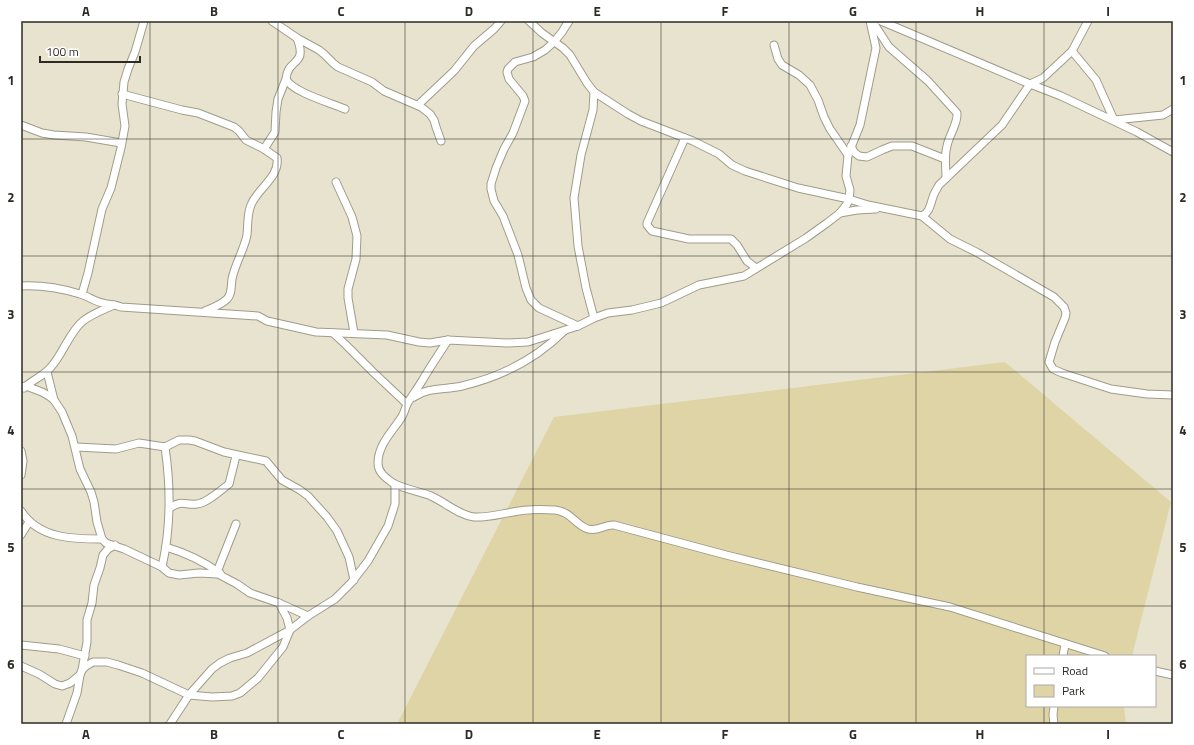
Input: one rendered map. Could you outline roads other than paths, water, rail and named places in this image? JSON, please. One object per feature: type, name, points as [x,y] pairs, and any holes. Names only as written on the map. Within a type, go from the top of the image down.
[{"type":"street","points":[[82,294],[102,209],[115,177],[125,126],[122,104],[124,82],[144,21]]},
{"type":"street","points":[[272,21],[297,38],[319,50],[338,67],[418,105],[430,114],[434,120],[441,142]]},
{"type":"street","points":[[418,105],[454,71],[474,46],[501,21]]},
{"type":"street","points":[[529,21],[570,55],[594,92],[635,118],[685,138],[719,154],[732,165],[745,172],[798,188],[849,199],[885,209],[922,216],[950,239],[978,253],[1054,297],[1063,305],[1066,312],[1049,362],[1053,369],[1110,389],[1124,392],[1173,395]]},
{"type":"street","points":[[569,21],[554,42],[538,55],[514,62],[508,69],[507,72],[509,79],[523,96],[525,101],[513,132],[496,168],[491,189],[494,201],[503,216],[514,243],[526,288],[531,300],[539,308],[578,326]]},
{"type":"street","points":[[21,286],[55,288],[82,294],[103,303],[116,304],[121,307],[234,313],[258,316],[294,328],[316,332],[387,335],[430,343],[448,340],[507,343],[528,342],[578,326],[608,313],[632,310],[661,303],[699,285],[740,277],[806,238],[844,209],[849,199],[850,190],[846,176],[848,155],[860,125],[876,48],[871,21]]},
{"type":"street","points":[[871,21],[889,47],[928,80],[956,113],[956,121],[947,145],[945,159],[946,178]]},
{"type":"street","points":[[922,216],[929,210],[936,190],[946,178],[1002,125],[1030,84],[1044,78],[1072,51],[1088,21]]},
{"type":"street","points":[[884,22],[1061,96],[1114,120],[1173,152]]},
{"type":"street","points":[[264,148],[269,143],[275,132],[278,99],[286,79],[287,70],[299,58],[300,46],[297,38]]},
{"type":"street","points":[[774,45],[778,59],[782,65],[799,74],[810,85],[830,129],[848,155]]},
{"type":"street","points":[[1072,51],[1096,80],[1114,120]]},
{"type":"street","points":[[286,79],[291,86],[298,90],[345,109]]},
{"type":"street","points":[[594,92],[593,110],[581,155],[574,198],[578,246],[586,288],[594,318]]},
{"type":"street","points":[[122,94],[198,113],[227,124],[234,127],[250,142],[264,148],[276,157],[277,161],[271,177],[253,199],[250,206],[247,237],[234,271],[230,294],[223,302],[203,312]]},
{"type":"street","points":[[1114,120],[1163,115],[1173,109]]},
{"type":"street","points":[[21,125],[42,133],[86,137],[121,143]]},
{"type":"street","points":[[685,138],[653,208],[647,225],[652,231],[689,239],[731,240],[737,245],[747,261],[756,268]]},
{"type":"street","points":[[851,146],[854,152],[860,156],[867,157],[892,146],[912,146],[945,159]]},
{"type":"street","points":[[336,182],[352,217],[357,236],[356,259],[348,289],[354,333]]},
{"type":"street","points":[[840,213],[857,210],[885,209]]},
{"type":"street","points":[[23,388],[52,367],[77,327],[83,321],[116,304]]},
{"type":"street","points":[[409,401],[420,392],[461,386],[505,372],[536,355],[554,342],[566,330]]},
{"type":"street","points":[[333,332],[409,401]]},
{"type":"street","points":[[448,340],[409,401],[402,417],[384,441],[379,455],[378,469],[381,474],[395,484],[432,496],[471,517],[496,516],[525,510],[557,510],[568,514],[586,528],[593,530],[609,524],[614,525],[857,588],[950,607],[1102,655]]},
{"type":"street","points":[[47,372],[54,400],[68,424],[76,447],[80,469],[89,486],[102,540]]},
{"type":"street","points":[[23,388],[42,392],[54,400]]},
{"type":"street","points":[[76,447],[116,449],[139,443],[165,447],[179,440],[189,440],[236,456],[266,461],[282,480],[300,490],[315,504],[339,534],[349,557],[354,580]]},
{"type":"street","points":[[162,567],[166,547],[170,508],[165,447]]},
{"type":"street","points":[[21,451],[23,461],[21,476]]},
{"type":"street","points":[[170,508],[174,505],[182,503],[198,504],[229,484],[236,456]]},
{"type":"street","points":[[170,724],[189,695],[212,669],[230,658],[246,653],[290,630],[308,616],[335,599],[354,580],[368,561],[388,526],[395,504],[395,484]]},
{"type":"street","points":[[21,511],[29,522],[43,531],[60,537],[102,540],[162,567],[170,573],[179,575],[199,573],[221,574]]},
{"type":"street","points":[[21,535],[29,522]]},
{"type":"street","points":[[221,574],[236,524]]},
{"type":"street","points":[[66,724],[76,693],[85,656],[87,620],[102,555],[108,549],[115,546]]},
{"type":"street","points":[[166,547],[184,552],[198,559],[250,593],[279,603],[308,616]]},
{"type":"street","points":[[21,666],[39,674],[55,684],[62,686],[70,683],[86,666],[93,662],[107,662],[142,673],[189,695],[223,697],[232,696],[240,693],[258,678],[283,647],[290,630],[287,618],[279,603]]},
{"type":"street","points":[[1063,655],[1065,644]]},
{"type":"street","points":[[21,645],[59,648],[85,656]]},
{"type":"street","points":[[1156,672],[1173,675]]},
{"type":"street","points":[[1054,707],[1054,724]]}]
